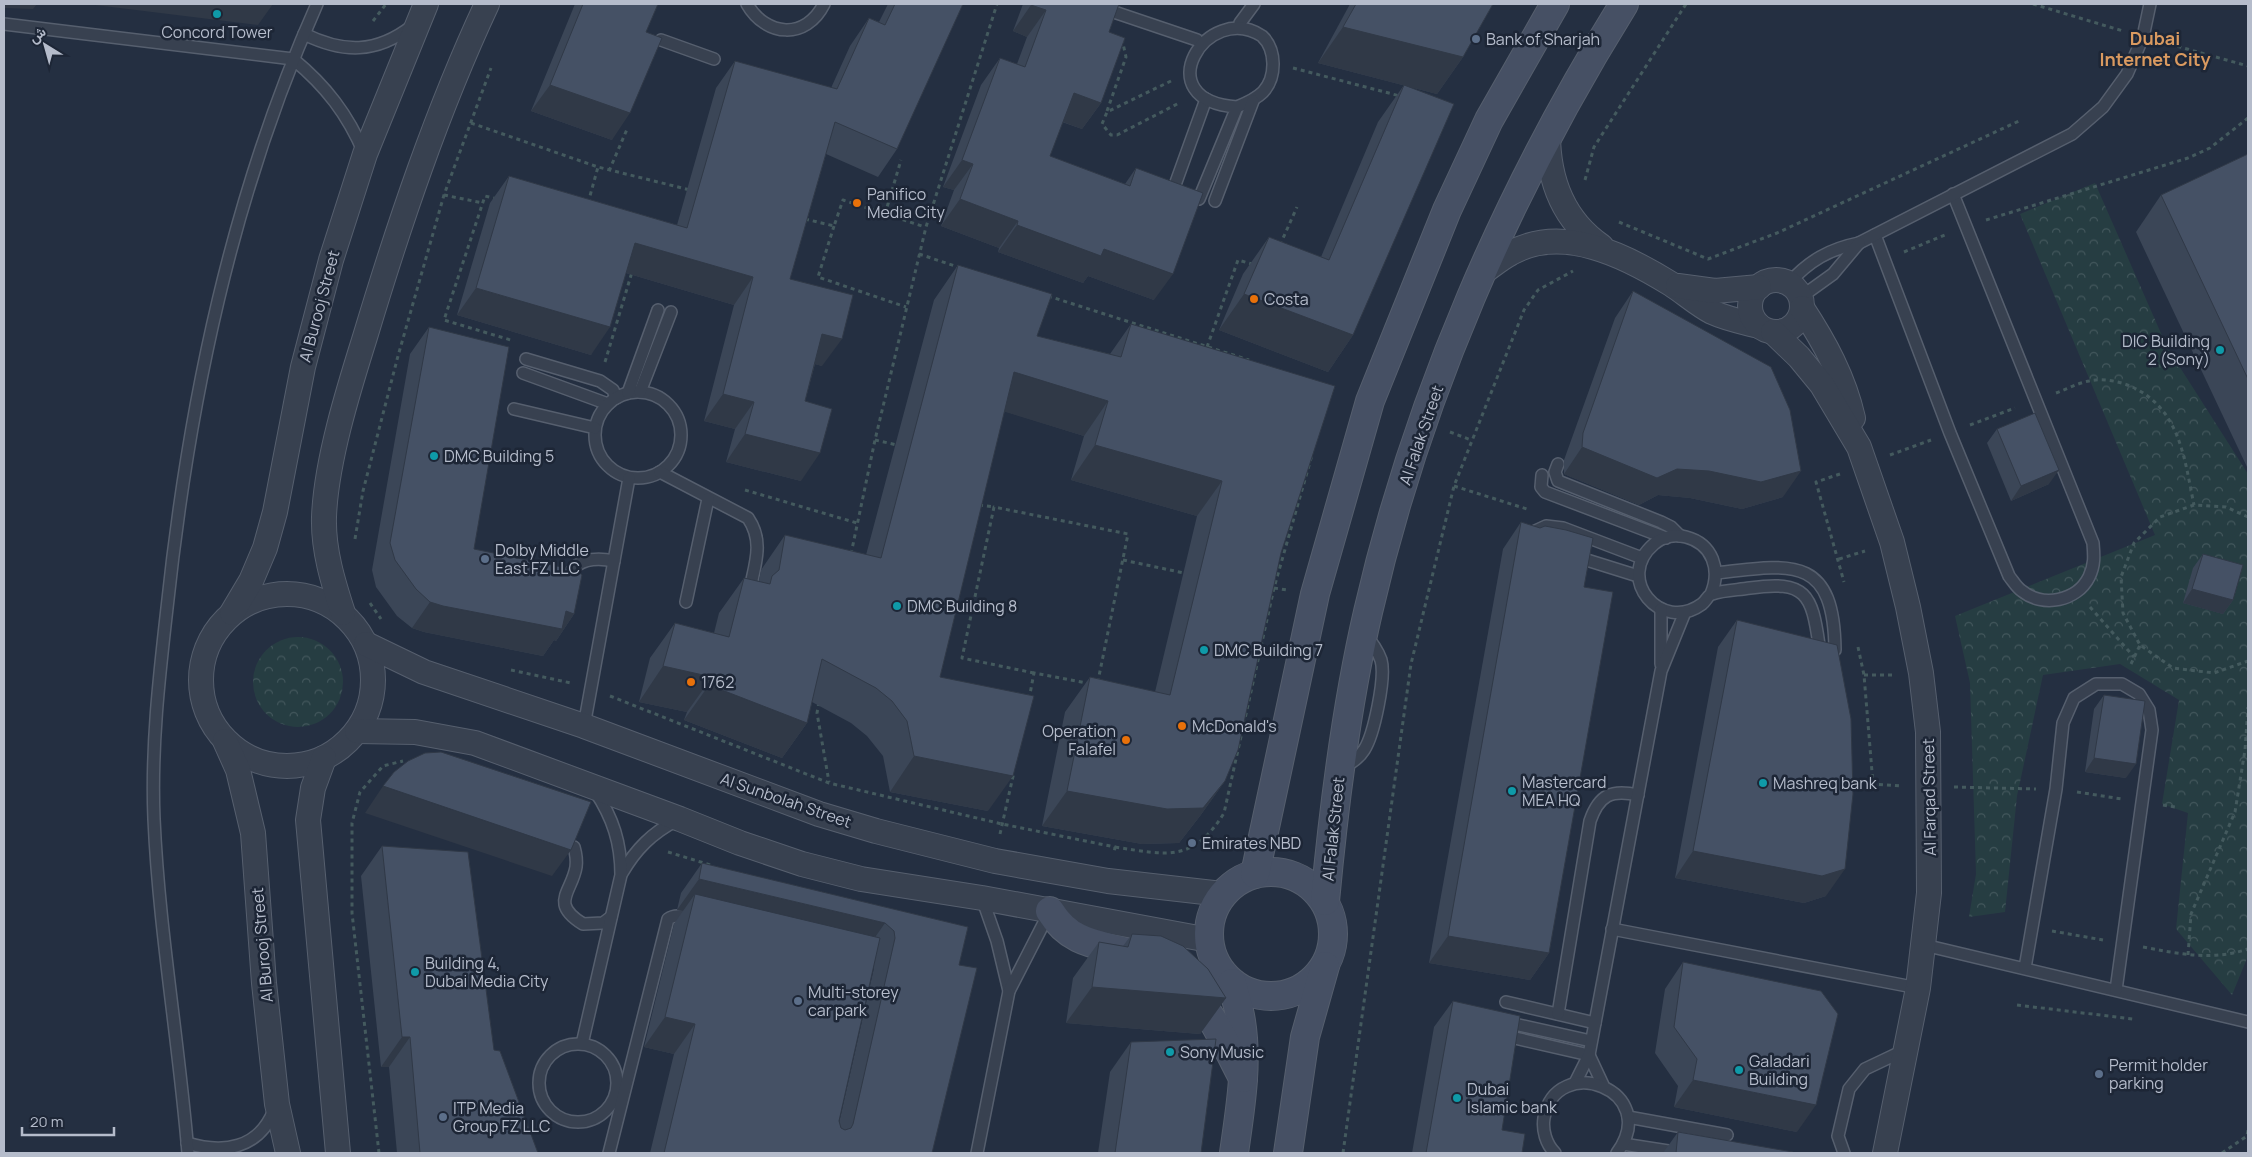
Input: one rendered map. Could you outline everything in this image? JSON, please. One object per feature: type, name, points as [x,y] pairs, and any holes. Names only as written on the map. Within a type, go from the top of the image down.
[{"type":"street","points":[[343,613],[326,551],[324,519],[326,485],[354,371],[389,257],[428,145],[487,4]]},
{"type":"street","points":[[1255,874],[1315,594],[1370,401],[1408,304],[1489,120],[1555,4]]},
{"type":"street","name":"Al Falak Street","points":[[1325,901],[1339,769],[1364,633],[1393,516],[1424,422],[1483,272],[1548,133],[1624,4]]},
{"type":"street","name":"Al Burooj Street","points":[[232,612],[251,581],[265,548],[275,512],[305,358],[331,260],[364,154],[422,12]]},
{"type":"street","points":[[1548,133],[1548,158],[1553,183],[1563,206],[1580,229],[1608,252]]},
{"type":"street","points":[[1483,272],[1512,252],[1546,242],[1568,241],[1608,252],[1671,284],[1691,300],[1712,312],[1735,321],[1766,329],[1789,329],[1796,324],[1797,296],[1772,281],[1759,287],[1715,291],[1671,284]]},
{"type":"street","points":[[1759,287],[1750,302],[1754,319],[1766,329]]},
{"type":"street","name":"Al Farqad Street","points":[[1797,296],[1823,340],[1839,374],[1851,410],[1859,447],[1892,542],[1921,672],[1928,732],[1929,893],[1924,945],[1918,988],[1885,1153]]},
{"type":"street","name":"Al Farqad Street","points":[[1766,329],[1799,358],[1822,385],[1859,447]]},
{"type":"street","points":[[276,594],[300,594],[315,598],[343,613],[356,628],[366,644],[374,674],[370,704],[357,731],[342,746],[324,758],[304,765],[290,766],[261,763],[242,754],[225,741],[208,717],[200,690],[202,661],[213,634],[232,612],[252,600],[276,594]]},
{"type":"street","name":"Al Sunbolah Street","points":[[366,644],[424,672],[584,726],[819,814],[876,831],[995,862],[1108,882],[1222,894]]},
{"type":"street","points":[[357,731],[415,732],[467,741],[740,843],[802,864],[861,879],[982,898],[1209,940]]},
{"type":"street","name":"Al Burooj Street","points":[[225,741],[238,770],[253,833],[264,982],[277,1104],[288,1153]]},
{"type":"street","points":[[324,758],[313,788],[308,820],[338,1153]]},
{"type":"street","points":[[1288,1153],[1305,1037],[1332,949],[1334,933],[1332,916],[1325,901],[1315,889],[1302,880],[1287,874],[1271,872],[1255,874],[1237,883],[1222,894],[1209,924],[1209,940],[1212,956],[1220,971],[1232,983],[1248,993],[1266,997],[1286,996],[1303,988],[1316,978],[1326,964]]},
{"type":"street","points":[[1050,911],[1058,924],[1081,941],[1146,958],[1163,968],[1196,996],[1243,1078]]},
{"type":"street","points":[[1232,983],[1241,1020],[1243,1078],[1234,1153]]},
{"type":"lane","points":[[277,1104],[270,1121],[257,1135],[241,1145],[224,1150],[187,1148],[160,914],[154,816],[155,718],[176,526],[190,432],[209,338],[232,245],[260,153],[294,59],[317,4]]},
{"type":"lane","points":[[748,4],[757,18],[770,27],[786,30],[802,27],[815,18],[824,4]]},
{"type":"lane","points":[[1240,23],[1254,4]]},
{"type":"lane","points":[[1797,296],[1803,268],[1820,256],[1839,247],[1859,243],[2072,134],[2103,107],[2127,74],[2143,37],[2150,4]]},
{"type":"lane","points":[[304,34],[326,44],[351,48],[383,42],[399,36],[422,12]]},
{"type":"lane","points":[[1114,12],[1197,40]]},
{"type":"lane","points":[[1240,23],[1253,28],[1263,37],[1270,49],[1273,62],[1271,77],[1265,90],[1253,101],[1237,107],[1221,106],[1203,96],[1189,72],[1190,56],[1197,40],[1208,29],[1224,24],[1240,23]]},
{"type":"lane","points":[[4,24],[294,59],[328,92],[355,131],[364,154]]},
{"type":"lane","points":[[661,40],[714,59]]},
{"type":"lane","points":[[1174,185],[1203,96]]},
{"type":"lane","points":[[1215,200],[1253,101]]},
{"type":"lane","points":[[1199,199],[1237,107]]},
{"type":"lane","points":[[1875,235],[1886,259],[1950,433],[2009,576],[2022,591],[2039,600],[2059,600],[2077,592],[2089,578],[2092,569],[2094,561],[2093,542],[1953,194]]},
{"type":"lane","points":[[1797,296],[1833,274],[1859,243]]},
{"type":"lane","points":[[628,393],[658,310]]},
{"type":"lane","points":[[640,392],[671,312]]},
{"type":"lane","points":[[526,360],[607,385],[612,401]]},
{"type":"lane","points":[[523,373],[612,401]]},
{"type":"lane","points":[[640,392],[664,400],[679,420],[681,432],[680,445],[675,457],[660,472],[640,479],[629,478],[616,473],[606,465],[598,454],[595,428],[599,415],[612,401],[628,393],[640,392]]},
{"type":"lane","points":[[514,409],[595,428]]},
{"type":"lane","points":[[1558,464],[1555,472],[1558,481],[1661,522],[1671,527],[1680,536],[1701,544],[1709,552],[1716,573],[1715,584],[1710,594],[1704,602],[1685,612],[1672,613],[1661,609],[1649,601],[1641,589],[1638,576],[1642,558],[1650,548],[1666,538],[1680,536]]},
{"type":"lane","points":[[660,472],[708,499],[748,518],[756,530],[758,547],[747,604]]},
{"type":"lane","points":[[1542,475],[1541,488],[1550,495],[1666,538]]},
{"type":"lane","points":[[584,726],[629,478]]},
{"type":"lane","points":[[686,602],[708,499]]},
{"type":"lane","points":[[1527,540],[1531,533],[1546,526],[1562,528],[1642,558]]},
{"type":"lane","points":[[1563,553],[1638,576]]},
{"type":"lane","points":[[564,594],[568,576],[579,563],[596,558],[614,561]]},
{"type":"lane","points":[[1716,573],[1775,566],[1794,568],[1811,576],[1824,590],[1832,608],[1835,650]]},
{"type":"lane","points":[[1710,594],[1774,584],[1793,588],[1808,599],[1812,607],[1819,645]]},
{"type":"lane","points":[[1575,1083],[1588,1055],[1595,1022],[1661,671],[1661,609]]},
{"type":"lane","points":[[1661,671],[1685,612]]},
{"type":"lane","points":[[2025,968],[2056,789],[2063,722],[2074,698],[2096,684],[2122,684],[2139,694],[2149,710],[2152,730],[2116,990]]},
{"type":"lane","points":[[582,1044],[621,875],[621,854],[617,833],[607,809],[593,787]]},
{"type":"lane","points":[[1558,1014],[1590,821],[1595,806],[1607,796],[1622,792],[1638,795]]},
{"type":"lane","points":[[621,875],[642,844],[660,829],[680,819]]},
{"type":"lane","points":[[574,847],[576,866],[565,893],[568,912],[583,924],[603,923],[611,917]]},
{"type":"lane","points":[[982,898],[997,941],[1009,991]]},
{"type":"lane","points":[[977,1153],[1009,991],[1050,911]]},
{"type":"lane","points":[[609,1153],[622,1082],[668,919],[672,916],[678,916],[706,922]]},
{"type":"lane","points":[[1612,928],[1918,988]]},
{"type":"lane","points":[[1924,945],[2248,1022]]},
{"type":"lane","points":[[1506,1002],[1595,1022]]},
{"type":"lane","points":[[1496,1020],[1591,1041]]},
{"type":"lane","points":[[1494,1033],[1588,1055]]},
{"type":"lane","points":[[619,1099],[598,1116],[587,1121],[575,1122],[558,1116],[545,1103],[540,1092],[542,1068],[549,1057],[558,1050],[569,1045],[582,1044],[595,1048],[607,1056],[622,1082]]},
{"type":"lane","points":[[1844,1153],[1838,1136],[1849,1089],[1865,1069],[1905,1050]]},
{"type":"lane","points":[[1588,1055],[1603,1085]]},
{"type":"lane","points":[[1555,1153],[1546,1139],[1543,1125],[1546,1111],[1552,1099],[1562,1089],[1575,1083],[1589,1082],[1603,1085],[1615,1092],[1623,1104],[1628,1117],[1628,1131],[1620,1149],[1681,1153]]},
{"type":"lane","points":[[1628,1117],[1727,1135]]},
{"type":"path","points":[[369,27],[386,4]]},
{"type":"path","points":[[849,562],[875,440],[926,227],[997,4]]},
{"type":"path","points":[[1563,206],[1586,197],[1585,176],[1594,147],[1686,4]]},
{"type":"path","points":[[2033,4],[2248,66]]},
{"type":"path","points":[[1120,36],[1124,42],[1126,57],[1102,124],[1111,135],[1117,135],[1203,96]]},
{"type":"path","points":[[1273,62],[1403,97]]},
{"type":"path","points":[[1107,112],[1189,72]]},
{"type":"path","points":[[1886,259],[1966,226],[2188,158],[2210,148],[2248,118]]},
{"type":"path","points":[[1616,222],[1708,259],[1777,233],[2019,121]]},
{"type":"path","points":[[471,122],[609,171],[694,191]]},
{"type":"path","points":[[609,171],[628,126]]},
{"type":"path","points":[[885,214],[901,160]]},
{"type":"path","points":[[588,205],[598,167]]},
{"type":"path","points":[[444,195],[483,203]]},
{"type":"path","points":[[503,201],[485,196],[444,320],[519,342]]},
{"type":"path","points":[[906,306],[818,277],[844,200],[926,227]]},
{"type":"path","points":[[1278,251],[1297,207]]},
{"type":"path","points":[[797,216],[834,226]]},
{"type":"path","points":[[919,254],[965,269]]},
{"type":"path","points":[[1208,347],[1238,260],[1254,264]]},
{"type":"path","points":[[607,385],[603,367],[633,268]]},
{"type":"path","points":[[1343,1153],[1411,664],[1454,486],[1524,310],[1538,290],[1576,269]]},
{"type":"path","points":[[1040,293],[1252,362]]},
{"type":"path","points":[[875,440],[897,445]]},
{"type":"path","points":[[1115,847],[1163,854],[1180,852],[1204,839],[1224,813],[1274,588],[1314,449]]},
{"type":"path","points":[[743,489],[857,524]]},
{"type":"path","points":[[975,504],[1128,534],[1097,685]]},
{"type":"path","points":[[2248,517],[2226,507],[2194,505],[2160,517],[2134,542],[2121,577],[2123,613],[2140,645],[2173,668],[2214,673],[2248,661]]},
{"type":"path","points":[[994,507],[962,658],[1088,684]]},
{"type":"path","points":[[1839,559],[1871,550]]},
{"type":"path","points":[[1123,560],[1184,573]]},
{"type":"path","points":[[2077,592],[2134,658]]},
{"type":"path","points":[[1028,701],[1034,673]]},
{"type":"path","points":[[1864,675],[1893,675]]},
{"type":"path","points":[[821,694],[817,713],[829,783]]},
{"type":"path","points":[[2188,955],[2191,914],[2235,812],[2245,750],[2248,707]]},
{"type":"path","points":[[379,1153],[352,913],[352,823],[360,792],[383,766],[406,760]]},
{"type":"path","points":[[995,862],[1014,768]]},
{"type":"path","points":[[1873,784],[1896,786]]},
{"type":"path","points":[[642,844],[718,867]]},
{"type":"path","points":[[2017,1005],[2139,1020]]},
{"type":"path","points":[[2222,1153],[2248,1137],[2248,1130]]},
{"type":"green space","points":[[2095,183],[2167,347],[2248,474],[2248,956],[2232,995],[2176,929],[2188,813],[2162,804],[2179,700],[2120,664],[2043,675],[2017,796],[2005,912],[1969,917],[1976,874],[1970,683],[1955,616],[2155,535],[2020,214]]},
{"type":"green space","points":[[298,637],[315,641],[330,650],[339,665],[343,682],[339,699],[330,714],[315,723],[298,727],[281,723],[266,714],[257,699],[253,682],[257,665],[266,650],[281,641]]},
{"type":"building","points":[[583,4],[658,4],[646,32],[662,38],[630,113],[550,85]]},
{"type":"building","points":[[895,4],[963,4],[897,149],[835,122],[790,279],[853,295],[842,339],[822,334],[805,401],[832,409],[820,453],[745,434],[754,402],[723,394],[753,277],[635,243],[610,327],[476,288],[509,176],[687,228],[735,61],[837,89],[869,18],[885,25]]},
{"type":"building","points":[[1032,4],[1119,4],[1109,32],[1125,38],[1101,103],[1074,93],[1050,156],[1130,186],[1136,168],[1203,193],[1173,274],[1104,249],[1101,256],[1017,225],[1018,221],[960,199],[973,164],[962,160],[1000,58],[1025,67],[1046,10]]},
{"type":"building","points":[[1356,4],[1493,4],[1463,57],[1343,27]]},
{"type":"building","points":[[1404,85],[1454,104],[1353,335],[1244,294],[1269,237],[1329,260]]},
{"type":"building","points":[[2248,154],[2248,379],[2161,195]]},
{"type":"building","points":[[958,265],[1052,294],[1037,336],[1121,357],[1131,324],[1335,386],[1281,553],[1238,750],[1225,781],[1203,808],[1167,809],[1067,791],[1090,677],[1170,695],[1222,481],[1095,445],[1108,401],[1014,372],[940,677],[1034,696],[1013,776],[914,756],[907,721],[892,701],[876,688],[822,659],[807,723],[709,685],[712,677],[663,666],[675,623],[729,637],[744,578],[770,584],[772,576],[779,570],[785,535],[881,558]]},
{"type":"building","points":[[1633,291],[1771,367],[1790,410],[1801,471],[1761,482],[1709,471],[1677,469],[1657,478],[1582,447],[1583,433]]},
{"type":"building","name":"DMC Building 5","points":[[429,327],[509,347],[474,549],[576,570],[582,575],[574,614],[566,611],[562,629],[430,602],[416,589],[395,560],[390,543]]},
{"type":"building","points":[[2035,413],[2059,470],[2021,486],[1997,429]]},
{"type":"building","name":"Mastercard MEA HQ","points":[[1521,522],[1540,528],[1545,526],[1566,530],[1593,538],[1584,587],[1613,592],[1549,953],[1448,936]]},
{"type":"building","points":[[2203,554],[2243,565],[2233,600],[2192,589]]},
{"type":"building","name":"Mashreq bank","points":[[1737,620],[1837,645],[1851,719],[1853,794],[1845,869],[1822,876],[1693,851]]},
{"type":"building","points":[[2104,695],[2145,701],[2136,764],[2094,758]]},
{"type":"building","points":[[441,752],[591,802],[571,850],[383,786],[394,772],[408,761],[425,753]]},
{"type":"building","points":[[382,846],[468,852],[494,1050],[500,1051],[538,1153],[420,1153],[410,1037],[402,1037]]},
{"type":"building","name":"Multi-storey car park","points":[[702,863],[968,927],[959,965],[977,968],[932,1153],[664,1153],[695,1024],[665,1017],[695,894],[880,938],[839,1121],[841,1128],[845,1130],[851,1128],[853,1124],[895,938],[894,931],[885,923],[699,879]]},
{"type":"building","points":[[1132,934],[1161,936],[1183,946],[1208,969],[1226,998],[1092,987],[1099,942],[1128,947]]},
{"type":"building","name":"Galadari Building","points":[[1683,962],[1821,991],[1838,1014],[1816,1105],[1693,1080],[1697,1059],[1674,1027]]},
{"type":"building","name":"Dubai Islamic bank","points":[[1453,1001],[1520,1016],[1502,1130],[1525,1134],[1522,1153],[1426,1153]]},
{"type":"building","points":[[1216,1039],[1201,1153],[1115,1153],[1131,1042]]},
{"type":"building","points":[[1678,1132],[1793,1152],[1793,1153],[1676,1153]]},
{"type":"place","name":"Concord Tower","points":[[217,14]]},
{"type":"place","name":"Bank of Sharjah","points":[[1476,39]]},
{"type":"place","name":"Panifico Media City","points":[[857,203]]},
{"type":"place","name":"Costa","points":[[1254,299]]},
{"type":"place","name":"DIC Building 2 (Sony)","points":[[2220,350]]},
{"type":"place","name":"DMC Building 5","points":[[434,456]]},
{"type":"place","name":"Dolby Middle East FZ LLC","points":[[485,559]]},
{"type":"place","name":"DMC Building 8","points":[[897,606]]},
{"type":"place","name":"DMC Building 7","points":[[1204,650]]},
{"type":"place","name":"1762","points":[[691,682]]},
{"type":"place","name":"McDonald's","points":[[1182,726]]},
{"type":"place","name":"Operation Falafel","points":[[1126,740]]},
{"type":"place","name":"Mashreq bank","points":[[1763,783]]},
{"type":"place","name":"Mastercard MEA HQ","points":[[1512,791]]},
{"type":"place","name":"Emirates NBD","points":[[1192,843]]},
{"type":"place","name":"Building 4, Dubai Media City","points":[[415,972]]},
{"type":"place","name":"Multi-storey car park","points":[[798,1001]]},
{"type":"place","name":"Sony Music","points":[[1170,1052]]},
{"type":"place","name":"Galadari Building","points":[[1739,1070]]},
{"type":"place","name":"Permit holder parking","points":[[2099,1074]]},
{"type":"place","name":"Dubai Islamic bank","points":[[1457,1098]]},
{"type":"place","name":"ITP Media Group FZ LLC","points":[[443,1117]]},
{"type":"district","name":"Dubai Internet City","points":[[2155,48]]}]
